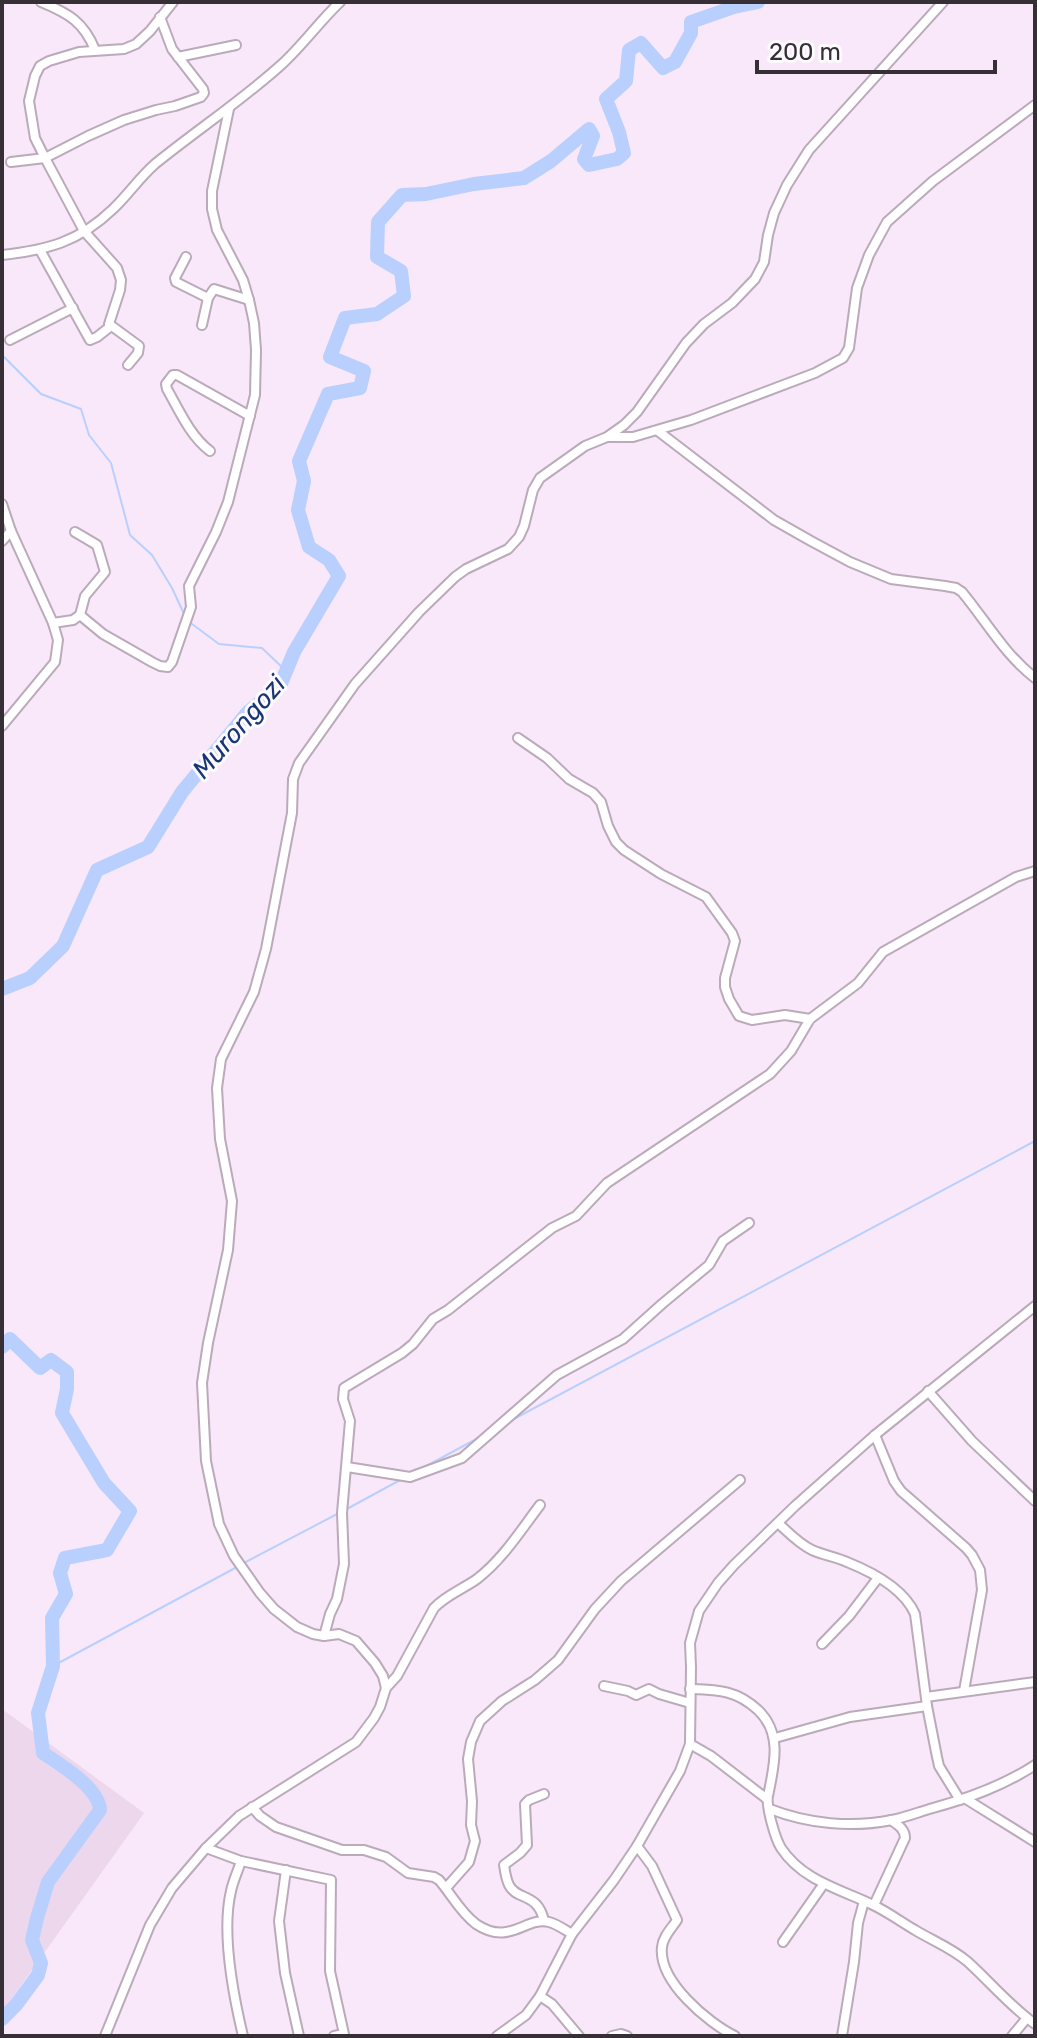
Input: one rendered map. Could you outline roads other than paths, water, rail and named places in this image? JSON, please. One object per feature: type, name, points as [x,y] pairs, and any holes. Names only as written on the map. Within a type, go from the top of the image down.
[{"type":"street","points":[[41,2],[73,17],[90,37],[95,50]]},
{"type":"street","points":[[128,365],[138,353],[139,346],[111,326],[109,319],[120,290],[117,268],[84,231],[45,158],[35,138],[29,101],[40,66],[61,56],[124,49],[136,44],[173,2]]},
{"type":"street","points":[[2,255],[40,250],[62,243],[95,225],[115,208],[143,174],[284,63],[340,2]]},
{"type":"street","points":[[386,1688],[375,1663],[356,1641],[339,1634],[324,1636],[297,1627],[274,1609],[234,1556],[219,1524],[206,1461],[202,1383],[228,1250],[232,1201],[220,1139],[217,1088],[221,1059],[254,992],[266,949],[292,813],[293,779],[299,763],[355,684],[419,612],[455,577],[508,549],[519,537],[533,490],[540,478],[585,446],[607,437],[624,425],[637,412],[686,343],[755,279],[764,262],[774,213],[809,150],[943,2]]},
{"type":"street","points":[[11,162],[45,158],[124,120],[201,97],[203,89],[167,39],[160,17]]},
{"type":"street","points":[[178,57],[236,45]]},
{"type":"street","points":[[607,437],[633,437],[658,431],[765,394],[843,358],[849,348],[857,288],[869,255],[887,222],[933,181],[1035,105]]},
{"type":"street","points":[[80,615],[103,634],[152,662],[168,667],[191,607],[189,586],[228,502],[255,395],[256,362],[249,300],[243,280],[217,230],[212,209],[212,191],[229,109]]},
{"type":"street","points":[[40,250],[90,340],[111,326]]},
{"type":"street","points":[[186,257],[175,278],[176,282],[208,298]]},
{"type":"street","points":[[202,325],[208,298],[214,289],[249,300]]},
{"type":"street","points":[[10,340],[73,308]]},
{"type":"street","points":[[210,451],[187,425],[167,389],[166,384],[173,375],[250,416]]},
{"type":"street","points":[[658,431],[774,520],[837,555],[891,579],[956,588],[1020,666],[1035,678]]},
{"type":"street","points":[[2,504],[5,522],[53,623],[58,640],[55,662],[2,726]]},
{"type":"street","points":[[2,541],[11,531]]},
{"type":"street","points":[[53,623],[73,620],[80,615],[85,596],[105,572],[97,545],[75,532]]},
{"type":"street","points":[[518,738],[547,758],[569,779],[593,793],[601,802],[616,842],[624,850],[661,874],[706,897],[735,941],[725,987],[739,1016],[752,1020],[785,1015],[810,1019]]},
{"type":"street","points":[[324,1636],[344,1564],[342,1513],[350,1421],[343,1399],[344,1388],[402,1353],[433,1319],[552,1228],[576,1216],[607,1183],[770,1074],[791,1051],[810,1019],[858,983],[883,952],[1016,877],[1035,871]]},
{"type":"street","points":[[347,1467],[410,1477],[462,1458],[562,1371],[623,1339],[709,1265],[723,1241],[749,1223]]},
{"type":"street","points":[[497,2036],[526,2015],[540,1996],[572,1934],[637,1846],[676,1779],[690,1744],[690,1643],[699,1611],[734,1565],[778,1523],[875,1435],[1035,1306]]},
{"type":"street","points":[[928,1391],[972,1441],[1035,1501]]},
{"type":"street","points":[[875,1435],[901,1491],[966,1548],[980,1570],[982,1590],[964,1691]]},
{"type":"street","points":[[446,1888],[469,1862],[475,1841],[471,1825],[468,1759],[480,1721],[558,1660],[595,1609],[621,1581],[740,1480]]},
{"type":"street","points":[[105,2036],[150,1925],[172,1888],[226,1827],[252,1807],[356,1742],[374,1718],[386,1688],[397,1676],[434,1608],[492,1566],[540,1505]]},
{"type":"street","points":[[778,1523],[808,1548],[845,1561],[878,1578],[906,1601],[915,1614],[926,1702],[939,1766],[963,1800],[1035,1842]]},
{"type":"street","points":[[822,1644],[849,1616],[878,1578]]},
{"type":"street","points":[[775,1738],[964,1691],[1035,1682]]},
{"type":"street","points":[[604,1686],[636,1695],[649,1689],[690,1703]]},
{"type":"street","points":[[690,1689],[726,1691],[740,1697],[765,1716],[775,1738],[772,1787],[767,1799]]},
{"type":"street","points":[[690,1744],[711,1756],[767,1799],[775,1838],[803,1871],[823,1885],[874,1905],[965,1959],[1031,2021],[1012,2036]]},
{"type":"street","points":[[770,1809],[825,1824],[891,1820],[963,1800],[1015,1778],[1035,1765]]},
{"type":"street","points":[[544,1794],[525,1804],[527,1845],[504,1865],[509,1886],[533,1901],[544,1921]]},
{"type":"street","points":[[252,1807],[276,1827],[342,1850],[364,1850],[386,1857],[408,1873],[434,1877],[446,1888],[459,1908],[484,1928],[505,1933],[544,1921],[572,1934]]},
{"type":"street","points":[[874,1905],[905,1838],[900,1825],[891,1820]]},
{"type":"street","points":[[637,1846],[652,1866],[677,1917],[662,1946],[668,1976],[702,2014],[735,2036]]},
{"type":"street","points":[[206,1848],[241,1861],[331,1880],[330,1971],[344,2034],[334,2036]]},
{"type":"street","points":[[241,1861],[230,1892],[228,1938],[234,1997],[243,2036]]},
{"type":"street","points":[[286,1870],[279,1921],[285,1973],[299,2036]]},
{"type":"street","points":[[783,1942],[823,1885]]},
{"type":"street","points":[[842,2036],[864,1901]]},
{"type":"street","points":[[540,1996],[552,2004],[579,2036]]},
{"type":"street","points":[[612,2036],[627,2036]]},
{"type":"waterway","name":"Murongozi","points":[[2,989],[30,978],[63,946],[97,870],[148,847],[182,792],[248,712],[280,686],[294,652],[339,576],[329,560],[309,547],[298,510],[304,481],[299,461],[328,394],[360,388],[364,371],[330,357],[345,318],[377,314],[404,296],[401,271],[377,257],[378,222],[402,195],[524,178],[551,161],[589,129],[593,136],[584,159],[589,165],[617,159],[624,153],[606,99],[626,81],[629,50],[641,43],[663,68],[675,62],[691,33],[691,22],[758,2]]},
{"type":"waterway","points":[[2,355],[41,394],[81,409],[89,435],[111,463],[130,535],[152,555],[185,616]]},
{"type":"waterway","points":[[188,621],[219,644],[262,648],[286,671]]},
{"type":"waterway","points":[[510,1421],[1035,1141]]},
{"type":"waterway","name":"Murongozi","points":[[2,1347],[10,1339],[40,1368],[51,1360],[67,1372],[62,1413],[104,1483],[130,1511],[107,1550],[65,1558],[60,1573],[66,1594],[52,1618],[53,1666],[38,1713],[43,1753],[86,1785],[100,1810],[48,1882],[32,1940],[41,1963],[38,1975],[2,2019]]},
{"type":"waterway","points":[[419,1470],[480,1437]]},
{"type":"waterway","points":[[345,1510],[402,1479]]},
{"type":"waterway","points":[[242,1564],[339,1513]]},
{"type":"waterway","points":[[53,1666],[237,1567]]}]
